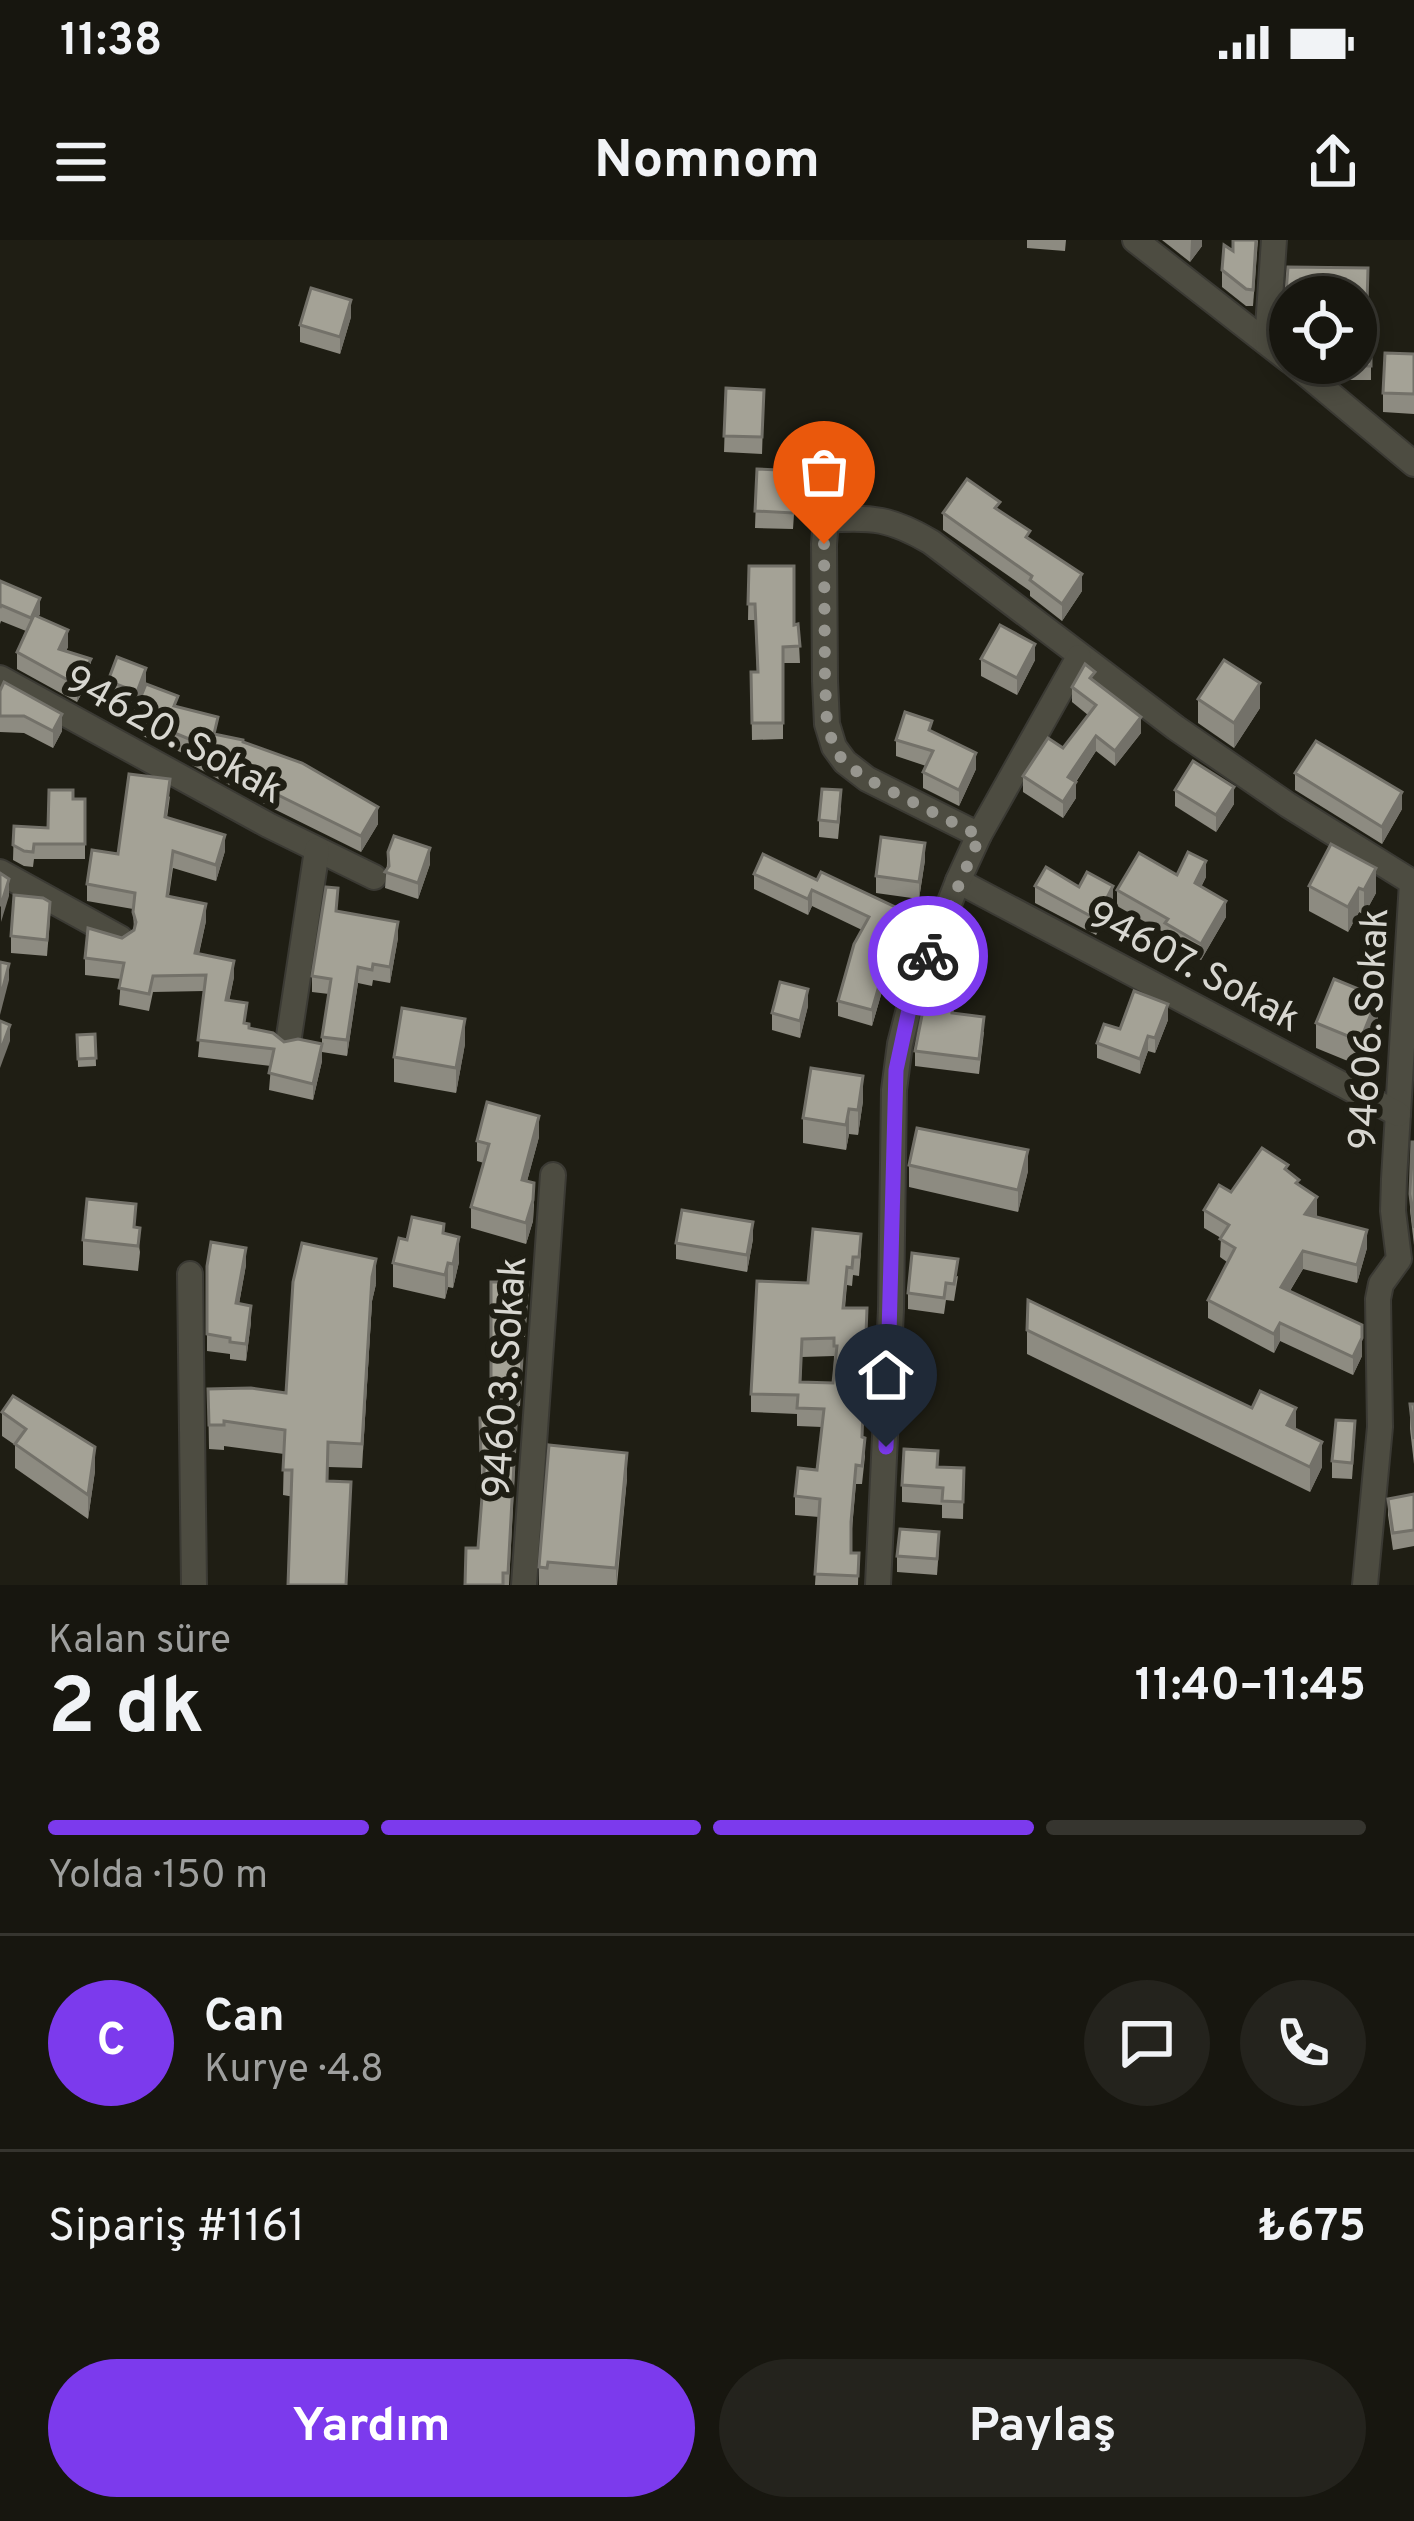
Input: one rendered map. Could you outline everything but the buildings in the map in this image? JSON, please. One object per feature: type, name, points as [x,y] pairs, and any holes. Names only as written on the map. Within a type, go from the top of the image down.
[{"type":"street","points":[[1135,240],[1267,342]]},
{"type":"street","points":[[1267,342],[1274,240]]},
{"type":"street","points":[[1318,384],[1414,464]]},
{"type":"street","name":"94606. Sokak","points":[[980,836],[867,779],[844,762],[834,747],[827,724],[825,681],[826,520],[858,517],[906,526],[1225,763],[1413,882],[1394,1211],[1407,1260],[1381,1285],[1378,1299],[1380,1427],[1365,1585]]},
{"type":"street","points":[[878,1585],[896,1070],[910,1005],[958,881],[1079,657]]},
{"type":"street","name":"94620. Sokak","points":[[0,678],[268,826],[374,877]]},
{"type":"street","points":[[288,1043],[317,850]]},
{"type":"street","points":[[0,872],[119,938]]},
{"type":"street","name":"94607. Sokak","points":[[958,881],[1398,1114]]},
{"type":"street","name":"94603. Sokak","points":[[524,1585],[554,1175]]},
{"type":"street","points":[[190,1274],[194,1585]]},
{"type":"way so far","points":[[824,544],[827,724],[834,747],[844,762],[867,779],[980,836],[928,956]]},
{"type":"route","points":[[886,1447],[894,1090],[900,1044],[928,956]]}]
